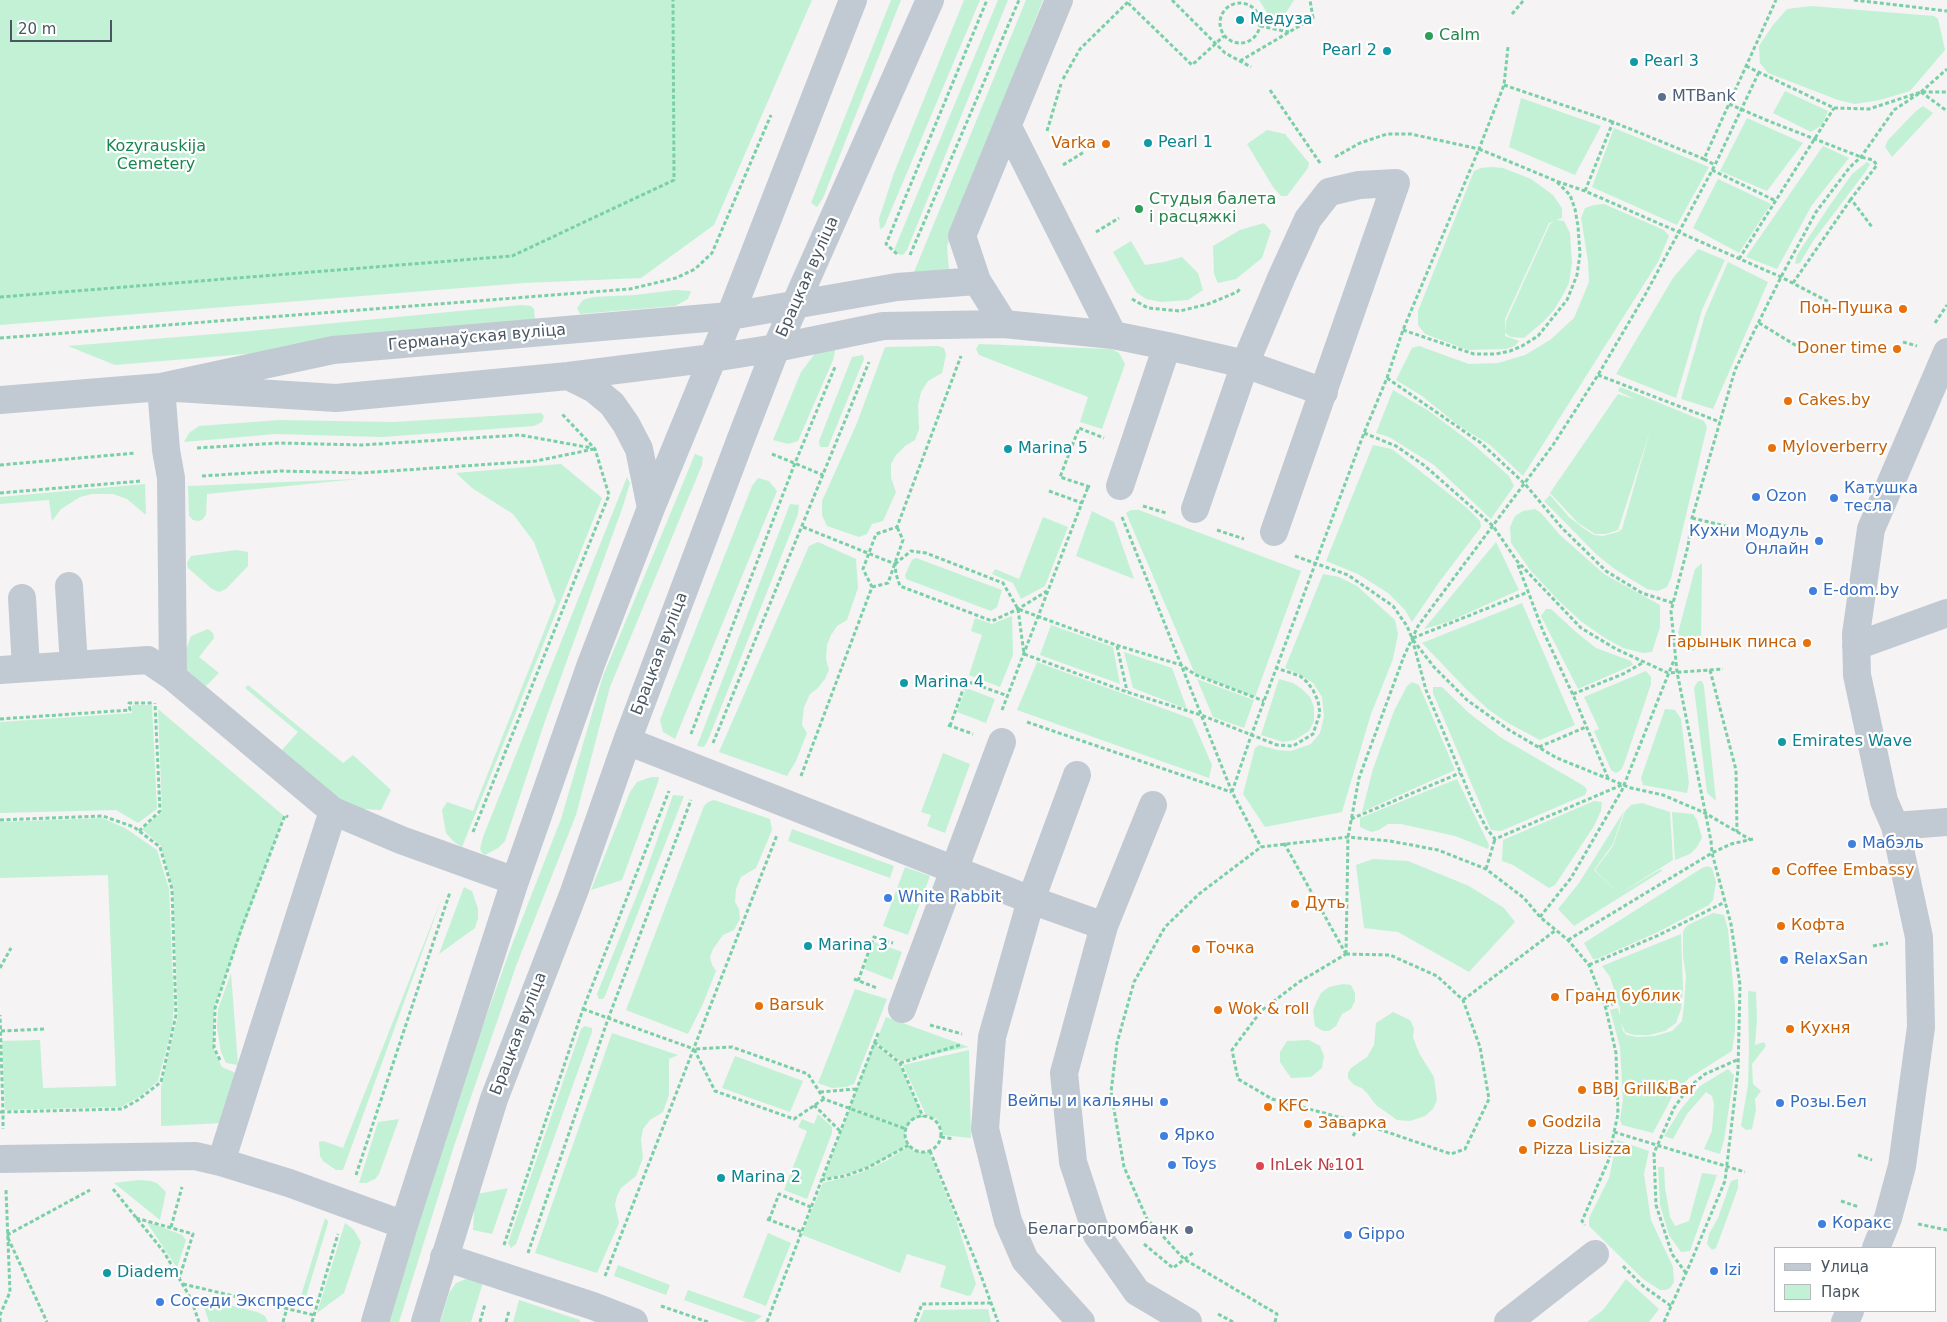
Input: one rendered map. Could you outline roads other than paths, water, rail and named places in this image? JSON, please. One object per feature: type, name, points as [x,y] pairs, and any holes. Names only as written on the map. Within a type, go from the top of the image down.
[{"type":"street","points":[[374,1322],[515,881],[591,664],[651,508],[730,316],[853,0]]},
{"type":"street","name":"Брацкая вуліца","points":[[425,1322],[494,1099],[574,892],[628,741],[776,348],[930,0]]},
{"type":"street","points":[[1004,324],[978,281],[962,236],[1059,0]]},
{"type":"street","points":[[1008,128],[1113,335]]},
{"type":"street","points":[[1195,509],[1245,364],[1308,219],[1329,192],[1359,184],[1396,183],[1274,532]]},
{"type":"street","name":"Германаўская вуліца","points":[[0,400],[161,387],[333,350],[730,316],[897,287],[978,281]]},
{"type":"street","name":"Германаўская вуліца","points":[[161,387],[336,398],[568,376],[713,358],[776,348],[883,326],[1004,324],[1113,335],[1168,346],[1245,364],[1324,392]]},
{"type":"street","points":[[1120,486],[1168,346]]},
{"type":"street","points":[[1876,1247],[1888,1218],[1902,1166],[1921,1028],[1920,937],[1895,826],[1884,802],[1857,675],[1856,634],[1871,529],[1947,352]]},
{"type":"street","points":[[568,376],[594,388],[612,404],[626,424],[639,449],[651,508]]},
{"type":"street","points":[[161,387],[166,450],[171,478],[173,677]]},
{"type":"street","points":[[69,586],[74,665]]},
{"type":"street","points":[[22,598],[13,669],[148,660],[173,677],[333,811],[400,840],[515,881]]},
{"type":"street","points":[[1856,646],[1947,613]]},
{"type":"street","points":[[628,741],[1031,900],[1104,926]]},
{"type":"street","points":[[913,1016],[954,869],[1002,742]]},
{"type":"street","points":[[1077,775],[1031,900],[986,1038],[985,1130],[987,1145],[1008,1221],[1025,1260],[1082,1322]]},
{"type":"street","points":[[1153,805],[1104,926],[1064,1073],[1073,1162],[1097,1235],[1137,1292],[1188,1322]]},
{"type":"street","points":[[221,1162],[333,811]]},
{"type":"street","points":[[1895,826],[1947,822]]},
{"type":"street","points":[[0,1159],[195,1156],[221,1162],[347,1203],[404,1225]]},
{"type":"street","points":[[1508,1322],[1591,1241]]},
{"type":"street","points":[[444,1258],[494,1273],[634,1322]]},
{"type":"place","name":"Медуза","points":[[1240,20]]},
{"type":"place","name":"Calm","points":[[1429,36]]},
{"type":"place","name":"Pearl 2","points":[[1387,51]]},
{"type":"place","name":"Pearl 3","points":[[1634,62]]},
{"type":"place","name":"MTBank","points":[[1662,97]]},
{"type":"place","name":"Pearl 1","points":[[1148,143]]},
{"type":"place","name":"Varka","points":[[1106,144]]},
{"type":"place","name":"Студыя балета і расцяжкі","points":[[1139,209]]},
{"type":"place","name":"Пон-Пушка","points":[[1903,309]]},
{"type":"place","name":"Doner time","points":[[1897,349]]},
{"type":"place","name":"Cakes.by","points":[[1788,401]]},
{"type":"place","name":"Myloverberry","points":[[1772,448]]},
{"type":"place","name":"Marina 5","points":[[1008,449]]},
{"type":"place","name":"Ozon","points":[[1756,497]]},
{"type":"place","name":"Катушка тесла","points":[[1834,498]]},
{"type":"place","name":"Кухни Модуль Онлайн","points":[[1819,541]]},
{"type":"place","name":"E-dom.by","points":[[1813,591]]},
{"type":"place","name":"Гарынык пинса","points":[[1807,643]]},
{"type":"place","name":"Marina 4","points":[[904,683]]},
{"type":"place","name":"Emirates Wave","points":[[1782,742]]},
{"type":"place","name":"Мабэль","points":[[1852,844]]},
{"type":"place","name":"Coffee Embassy","points":[[1776,871]]},
{"type":"place","name":"White Rabbit","points":[[888,898]]},
{"type":"place","name":"Дуть","points":[[1295,904]]},
{"type":"place","name":"Кофта","points":[[1781,926]]},
{"type":"place","name":"Marina 3","points":[[808,946]]},
{"type":"place","name":"Точка","points":[[1196,949]]},
{"type":"place","name":"RelaxSan","points":[[1784,960]]},
{"type":"place","name":"Гранд бублик","points":[[1555,997]]},
{"type":"place","name":"Barsuk","points":[[759,1006]]},
{"type":"place","name":"Wok & roll","points":[[1218,1010]]},
{"type":"place","name":"Кухня","points":[[1790,1029]]},
{"type":"place","name":"BBJ Grill&Bar","points":[[1582,1090]]},
{"type":"place","name":"Вейпы и кальяны","points":[[1164,1102]]},
{"type":"place","name":"Розы.Бел","points":[[1780,1103]]},
{"type":"place","name":"KFC","points":[[1268,1107]]},
{"type":"place","name":"Godzila","points":[[1532,1123]]},
{"type":"place","name":"Заварка","points":[[1308,1124]]},
{"type":"place","name":"Ярко","points":[[1164,1136]]},
{"type":"place","name":"Pizza Lisizza","points":[[1523,1150]]},
{"type":"place","name":"Toys","points":[[1172,1165]]},
{"type":"place","name":"InLek №101","points":[[1260,1166]]},
{"type":"place","name":"Marina 2","points":[[721,1178]]},
{"type":"place","name":"Коракс","points":[[1822,1224]]},
{"type":"place","name":"Белагропромбанк","points":[[1189,1230]]},
{"type":"place","name":"Gippo","points":[[1348,1235]]},
{"type":"place","name":"Izi","points":[[1714,1271]]},
{"type":"place","name":"Diadem","points":[[107,1273]]},
{"type":"place","name":"Соседи Экспресс","points":[[160,1302]]},
{"type":"park label","name":"Kozyrauskija Cemetery","points":[[156,156]]}]
